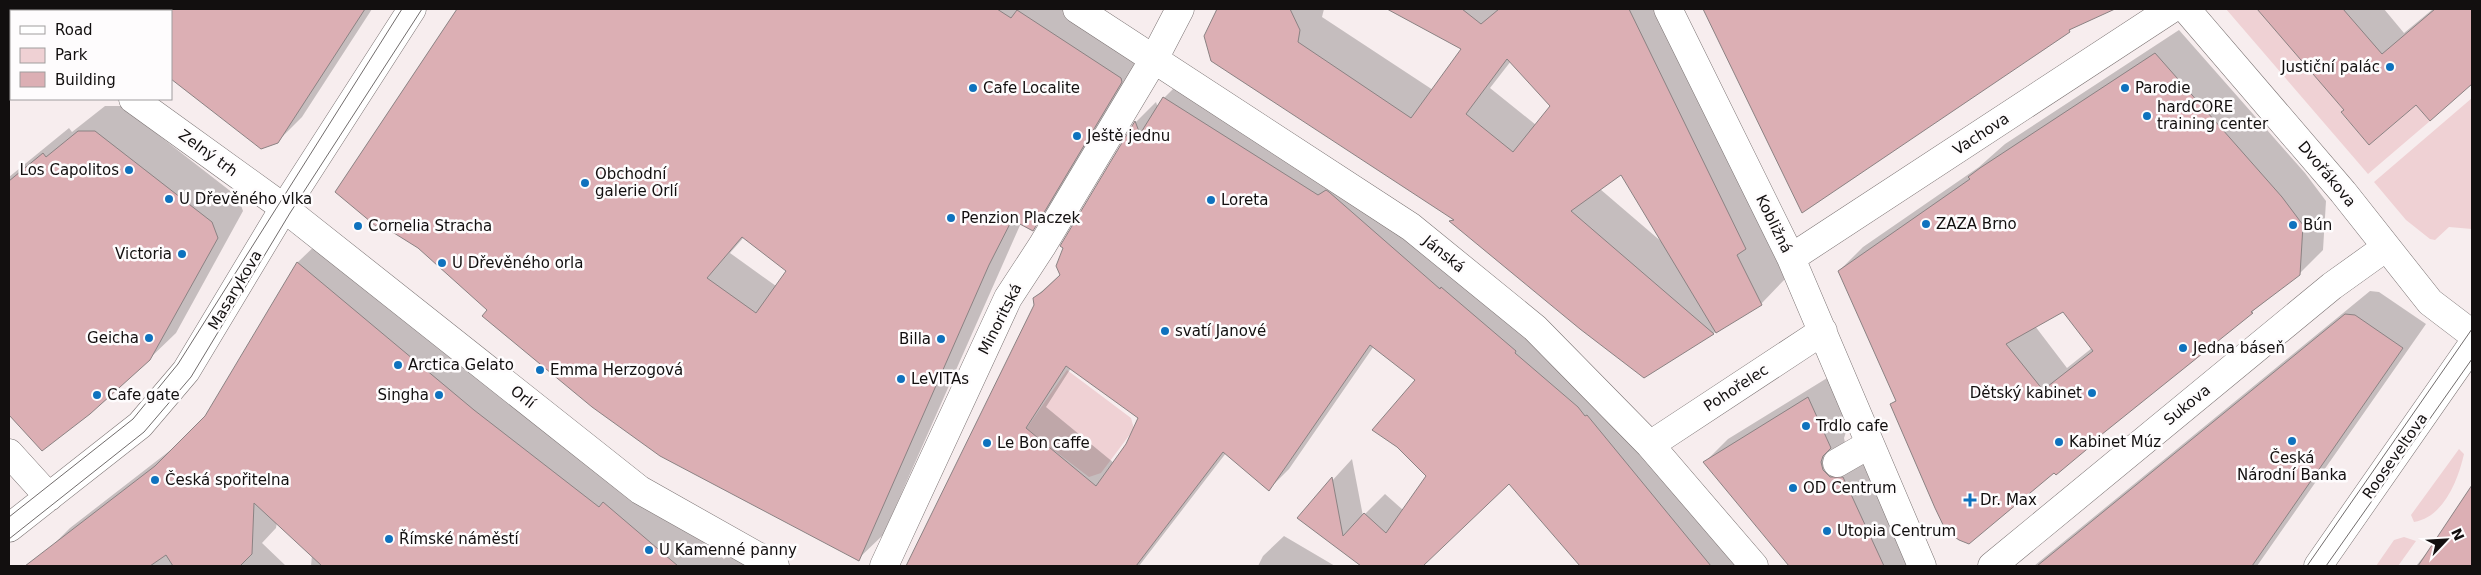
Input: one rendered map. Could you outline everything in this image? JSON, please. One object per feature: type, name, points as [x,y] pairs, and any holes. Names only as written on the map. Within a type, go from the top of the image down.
[{"type":"street","name":"Masarykova","points":[[9,528],[140,424],[186,371],[284,208],[412,9]]},
{"type":"street","name":"Jánská","points":[[1077,9],[1411,227],[1535,328],[1650,445],[1754,566]]},
{"type":"street","name":"Minoritská","points":[[884,566],[1008,298],[1042,246],[1154,59],[1180,9]]},
{"type":"street","name":"Kobližná","points":[[1668,9],[1791,258],[1922,566]]},
{"type":"street","name":"Vachova","points":[[1791,258],[2171,9]]},
{"type":"street","name":"Dvořákova","points":[[2186,9],[2342,192],[2430,302],[2472,334]]},
{"type":"street","name":"Zelný trh","points":[[134,100],[284,208]]},
{"type":"street","name":"Orlí","points":[[284,208],[640,490],[776,566]]},
{"type":"street","name":"Sukova","points":[[1992,566],[2325,292],[2385,248]]},
{"type":"street","name":"Pohořelec","points":[[1650,445],[1822,331]]},
{"type":"street","name":"Rooseveltova","points":[[2318,566],[2472,345]]},
{"type":"street","points":[[1837,463],[1870,444]]},
{"type":"street","points":[[9,453],[50,497]]},
{"type":"green space","points":[[2226,9],[2258,9],[2344,110],[2341,113],[2369,145],[2416,105],[2430,121],[2368,174]]},
{"type":"green space","points":[[2472,98],[2472,229],[2449,227],[2435,240],[2430,239],[2406,220],[2374,182]]},
{"type":"green space","points":[[1067,370],[1131,418],[1134,429],[1101,473],[1089,477],[1026,429]]},
{"type":"green space","points":[[2459,449],[2464,454],[2458,475],[2448,496],[2434,513],[2425,519],[2414,522],[2411,515]]},
{"type":"green space","points":[[2404,537],[2416,541],[2398,566],[2376,566],[2394,540]]},
{"type":"building","points":[[365,9],[278,143],[261,149],[172,80],[171,10]]},
{"type":"building","points":[[457,9],[997,9],[1011,18],[1017,10],[1121,78],[1122,82],[1033,231],[1018,223],[1016,212],[989,265],[859,561],[660,456],[592,407],[482,316],[487,310],[418,248],[386,228],[383,232],[335,192]],"holes":[[[742,237],[786,271],[756,313],[707,278]]]},
{"type":"building","points":[[1217,9],[1290,9],[1300,30],[1298,42],[1411,118],[1461,49],[1387,9],[1462,9],[1481,24],[1499,9],[1629,9],[1746,249],[1737,255],[1762,305],[1716,333],[1621,175],[1571,211],[1714,334],[1644,378],[1580,329],[1449,221],[1454,220],[1211,61],[1204,36]],"holes":[[[1507,59],[1550,106],[1513,152],[1466,114]]]},
{"type":"building","points":[[1703,9],[2115,9],[2069,30],[2070,32],[1802,213]]},
{"type":"building","name":"Justiční palác","points":[[2257,9],[2343,9],[2382,54],[2435,9],[2472,9],[2472,84],[2430,121],[2416,105],[2369,145],[2341,112],[2344,110]]},
{"type":"building","points":[[2155,53],[2282,197],[2303,225],[2300,275],[2251,312],[2253,313],[1969,544],[1946,531],[1890,404],[1896,401],[1838,271],[1970,179],[1968,177]],"holes":[[[2063,312],[2093,351],[2043,390],[2006,344]]]},
{"type":"building","points":[[1163,97],[1318,195],[1326,190],[1329,192],[1440,289],[1441,287],[1516,351],[1515,353],[1578,407],[1585,416],[1587,415],[1711,566],[1580,566],[1509,484],[1423,566],[1361,566],[1297,518],[1332,477],[1343,536],[1364,513],[1386,533],[1426,476],[1397,447],[1372,430],[1415,380],[1370,345],[1269,491],[1223,452],[1136,566],[906,566],[1034,305],[1033,298],[1060,275],[1056,266],[1063,248],[1060,246],[1135,121],[1140,134]],"holes":[[[1066,366],[1138,418],[1126,444],[1096,486],[1026,428]]]},
{"type":"building","points":[[78,131],[95,131],[212,222],[218,238],[150,360],[90,414],[42,451],[9,415],[9,181],[43,153],[46,157]]},
{"type":"building","points":[[297,262],[474,410],[599,507],[603,502],[678,566],[322,566],[254,503],[252,554],[240,566],[173,566],[166,555],[150,566],[25,566],[155,466],[205,416]]},
{"type":"building","points":[[2345,314],[2355,315],[2403,348],[2252,566],[2037,566]]},
{"type":"building","name":"OD Centrum","points":[[1808,397],[1831,448],[1823,456],[1821,462],[1823,470],[1830,477],[1843,477],[1884,566],[1789,566],[1703,462]]},
{"type":"building","points":[[2472,485],[2472,566],[2418,566]]},
{"type":"tram line","points":[[9,517],[133,419],[178,364],[402,9]]},
{"type":"tram line","points":[[9,539],[144,432],[191,377],[290,213],[422,9]]},
{"type":"tram line","points":[[2307,566],[2472,329]]},
{"type":"tram line","points":[[2326,566],[2472,359]]},
{"type":"place","name":"Justiční palác","points":[[2390,67]]},
{"type":"place","name":"Cafe Localite","points":[[973,88]]},
{"type":"place","name":"Parodie","points":[[2125,88]]},
{"type":"place","name":"hardCORE training center","points":[[2147,116]]},
{"type":"place","name":"Ještě jednu","points":[[1077,136]]},
{"type":"place","name":"Los Capolitos","points":[[129,170]]},
{"type":"place","name":"Obchodní galerie Orlí","points":[[585,183]]},
{"type":"place","name":"U Dřevěného vlka","points":[[169,199]]},
{"type":"place","name":"Loreta","points":[[1211,200]]},
{"type":"place","name":"Penzion Placzek","points":[[951,218]]},
{"type":"place","name":"ZAZA Brno","points":[[1926,224]]},
{"type":"place","name":"Bún","points":[[2293,225]]},
{"type":"place","name":"Cornelia Stracha","points":[[358,226]]},
{"type":"place","name":"Victoria","points":[[182,254]]},
{"type":"place","name":"U Dřevěného orla","points":[[442,263]]},
{"type":"place","name":"svatí Janové","points":[[1165,331]]},
{"type":"place","name":"Geicha","points":[[149,338]]},
{"type":"place","name":"Billa","points":[[941,339]]},
{"type":"place","name":"Jedna báseň","points":[[2183,348]]},
{"type":"place","name":"Arctica Gelato","points":[[398,365]]},
{"type":"place","name":"Emma Herzogová","points":[[540,370]]},
{"type":"place","name":"LeVITAs","points":[[901,379]]},
{"type":"place","name":"Dětský kabinet","points":[[2092,393]]},
{"type":"place","name":"Cafe gate","points":[[97,395]]},
{"type":"place","name":"Singha","points":[[439,395]]},
{"type":"place","name":"Trdlo cafe","points":[[1806,426]]},
{"type":"place","name":"Česká Národní Banka","points":[[2292,441]]},
{"type":"place","name":"Kabinet Múz","points":[[2059,442]]},
{"type":"place","name":"Le Bon caffe","points":[[987,443]]},
{"type":"place","name":"Česká spořitelna","points":[[155,480]]},
{"type":"place","name":"OD Centrum","points":[[1793,488]]},
{"type":"place","name":"Dr. Max","points":[[1970,500]]},
{"type":"place","name":"Utopia Centrum","points":[[1827,531]]},
{"type":"place","name":"Římské náměstí","points":[[389,539]]},
{"type":"place","name":"U Kamenné panny","points":[[649,550]]}]
